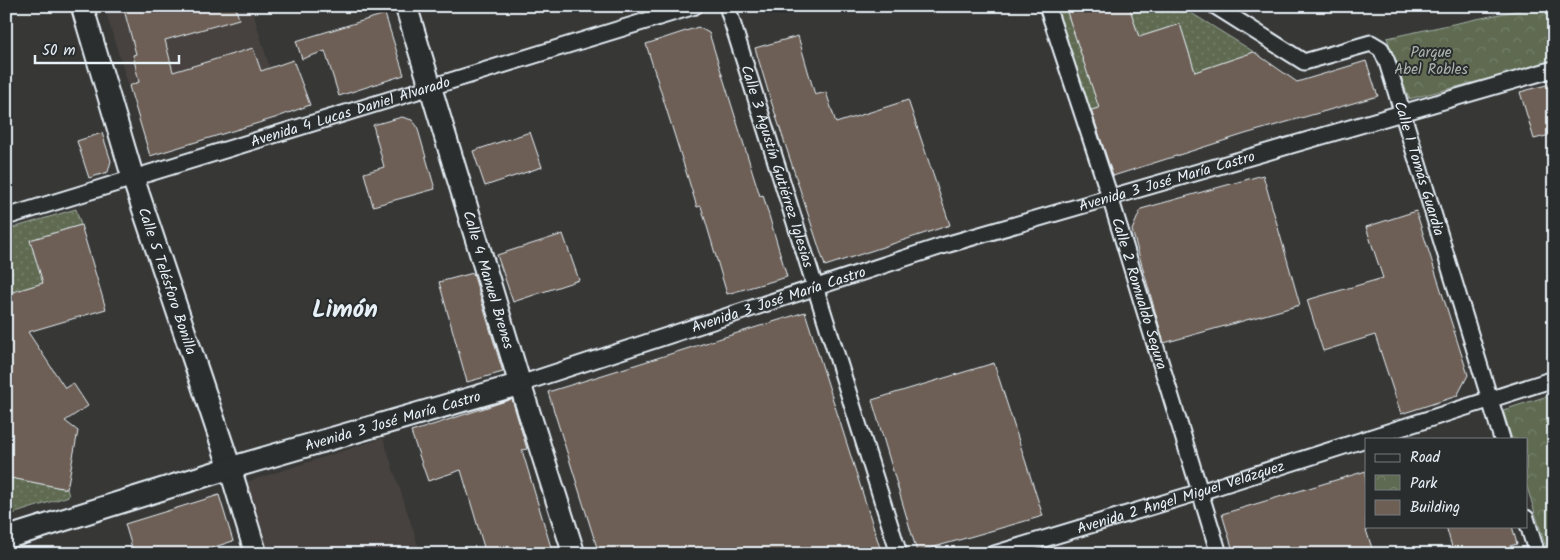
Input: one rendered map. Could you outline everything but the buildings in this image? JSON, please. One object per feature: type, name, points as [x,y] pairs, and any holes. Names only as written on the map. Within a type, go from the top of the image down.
[{"type":"main road","name":"Calle 5 Telésforo Bonilla","points":[[82,6],[133,178],[230,468],[256,554]]},
{"type":"main road","name":"Calle 4 Manuel Brenes","points":[[406,6],[520,384],[574,554]]},
{"type":"main road","name":"Avenida 3 José María Castro","points":[[6,538],[230,468],[520,384]]},
{"type":"street","name":"Avenida 4 Lucas Daniel Alvarado","points":[[6,217],[695,6]]},
{"type":"street","name":"Calle 3 Agustín Gutiérrez Iglesias","points":[[727,6],[899,554]]},
{"type":"street","name":"Calle 2 Romualdo Segura","points":[[1047,6],[1110,197],[1220,554]]},
{"type":"street","name":"Calle 1 Tomás Guardia","points":[[1215,6],[1304,62],[1371,43],[1382,49],[1388,62],[1502,438]]},
{"type":"street","name":"Avenida 3 José María Castro","points":[[520,384],[942,246],[1402,111],[1554,69]]},
{"type":"street","name":"Avenida 2 Ángel Miguel Velázquez","points":[[1369,438],[1554,379]]},
{"type":"street","name":"Avenida 2 Ángel Miguel Velázquez","points":[[994,554],[1200,492],[1365,439]]},
{"type":"street","points":[[1528,524],[1538,554]]},
{"type":"shaded area","points":[[104,6],[251,6],[284,115],[150,156]]},
{"type":"shaded area","points":[[383,438],[421,554],[266,554],[243,483]]},
{"type":"green space","points":[[1054,6],[1065,6],[1095,95],[1130,84],[1135,97],[1089,111]]},
{"type":"green space","points":[[1129,6],[1180,6],[1254,52],[1195,72],[1180,24],[1139,37]]},
{"type":"green space","name":"Parque Abel Robles","points":[[1538,6],[1554,6],[1554,62],[1409,99],[1387,38]]},
{"type":"green space","points":[[76,209],[81,225],[30,240],[43,283],[6,294],[6,230]]},
{"type":"green space","points":[[1554,394],[1554,554],[1548,554],[1528,490],[1528,438],[1512,438],[1503,410]]},
{"type":"green space","points":[[6,477],[67,489],[69,496],[6,516]]},
{"type":"district","name":"Limón","points":[[345,308]]}]
